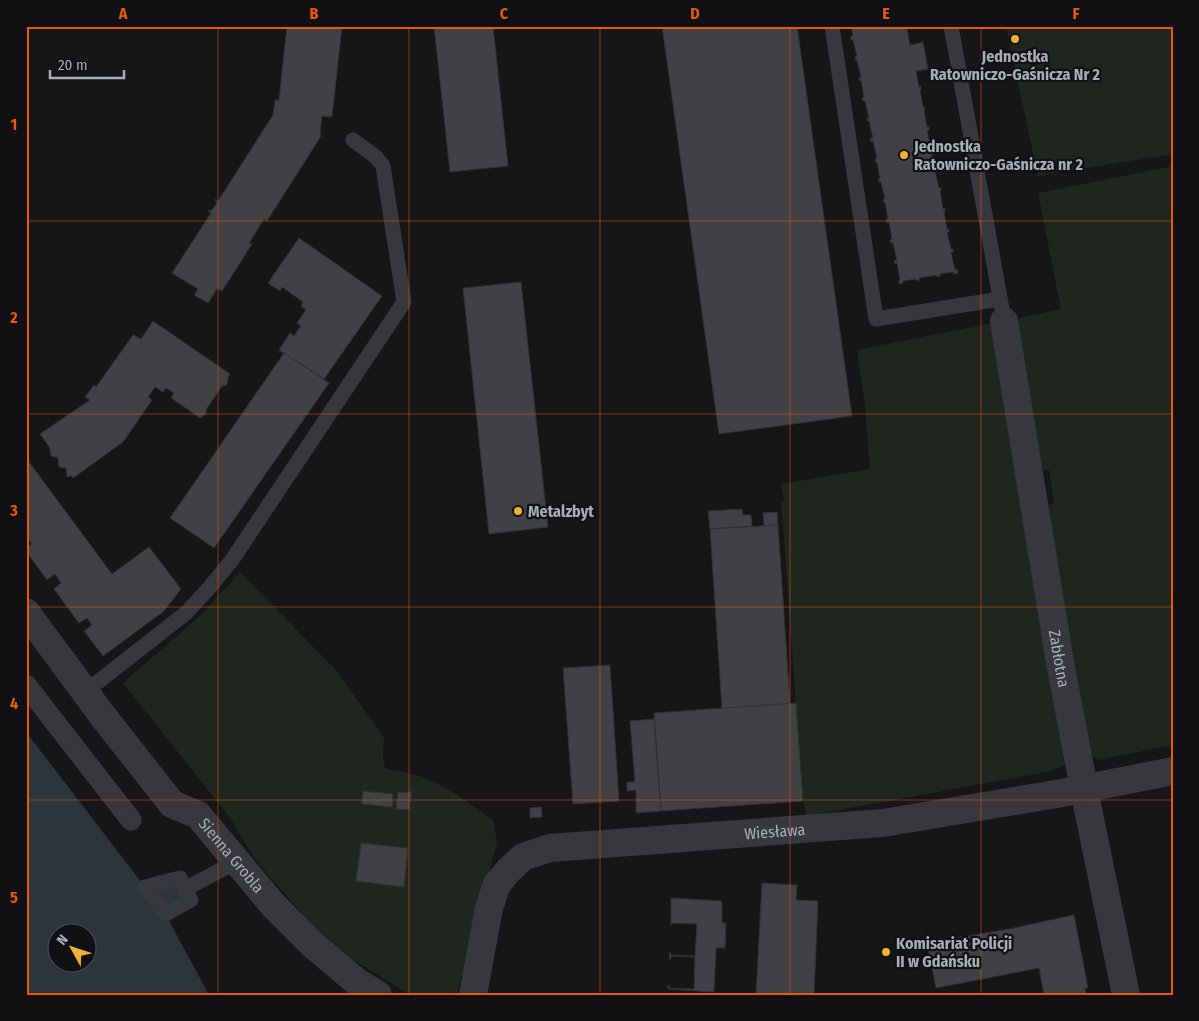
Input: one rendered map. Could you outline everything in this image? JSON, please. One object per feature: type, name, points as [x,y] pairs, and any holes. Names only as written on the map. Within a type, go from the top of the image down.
[{"type":"street","name":"Zabłotna","points":[[1002,310],[1061,668],[1126,995]]},
{"type":"street","name":"Sienna Grobla","points":[[26,612],[172,804],[198,815],[274,906],[313,945],[358,982],[378,995]]},
{"type":"street","points":[[26,685],[131,820]]},
{"type":"street","name":"Wiesława","points":[[473,995],[489,908],[497,884],[523,857],[550,848],[884,823],[1084,789],[1173,770]]},
{"type":"lane","points":[[832,26],[876,319],[1002,310],[951,26]]},
{"type":"lane","points":[[85,692],[186,613],[232,560],[404,302],[383,166],[376,157],[353,140]]},
{"type":"lane","points":[[185,889],[236,862]]},
{"type":"shaded area","points":[[1006,26],[1173,26],[1173,154],[1038,176]]},
{"type":"shaded area","points":[[1173,166],[1173,745],[1099,760],[1091,756],[1087,748],[1047,508],[1054,502],[1049,470],[1041,469],[1016,319],[1061,309],[1038,193]]},
{"type":"shaded area","points":[[993,323],[1068,753],[1064,765],[1052,771],[807,816],[803,801],[781,502],[784,501],[781,484],[870,469],[865,405],[857,350]]},
{"type":"shaded area","points":[[240,572],[335,669],[384,737],[383,756],[385,768],[423,777],[450,790],[493,820],[497,843],[457,995],[410,995],[349,957],[313,926],[258,863],[231,819],[123,683],[200,616]]},
{"type":"shaded area","points":[[26,732],[145,887],[180,878],[191,900],[166,915],[209,995],[26,995]]},
{"type":"building","points":[[287,26],[342,26],[332,117],[322,116],[321,136],[267,221],[264,219],[249,243],[252,244],[222,291],[217,289],[208,303],[194,295],[198,289],[172,273],[211,213],[208,211],[211,211],[217,203],[215,199],[218,201],[273,115],[275,100],[279,100]]},
{"type":"building","points":[[434,26],[493,26],[508,166],[450,172]]},
{"type":"building","points":[[662,26],[797,26],[852,416],[719,434]]},
{"type":"building","name":"Jednostka Ratowniczo-Gaśnicza nr 2","points":[[851,26],[909,26],[909,29],[907,29],[910,45],[923,42],[928,69],[916,71],[919,87],[921,86],[920,90],[923,107],[925,107],[927,127],[929,127],[927,131],[931,148],[933,147],[933,151],[931,151],[935,168],[937,168],[937,171],[935,171],[939,188],[941,188],[943,209],[945,208],[947,229],[949,229],[949,232],[947,232],[951,249],[953,249],[951,253],[955,270],[957,269],[958,273],[940,274],[937,277],[936,275],[919,278],[920,280],[903,281],[903,283],[899,284],[897,263],[895,264],[894,260],[897,260],[893,243],[890,240],[892,239],[889,222],[887,223],[885,202],[883,202],[883,199],[885,199],[881,182],[878,179],[880,179],[877,162],[875,162],[877,158],[873,141],[871,142],[870,138],[873,138],[869,121],[867,121],[867,118],[869,118],[865,101],[862,98],[864,97],[861,80],[859,81],[861,77],[857,60],[855,60],[857,56],[853,40],[851,40],[851,36],[853,36]]},
{"type":"building","points":[[299,238],[382,296],[324,379],[279,350],[290,333],[294,336],[301,326],[297,323],[306,310],[301,306],[303,302],[282,287],[280,291],[268,283]]},
{"type":"building","points":[[521,282],[548,527],[489,534],[463,288]]},
{"type":"building","points":[[153,321],[230,374],[227,385],[222,386],[207,408],[206,414],[200,418],[171,398],[174,393],[166,388],[163,392],[155,387],[148,397],[152,400],[123,442],[73,478],[72,476],[67,477],[66,468],[59,467],[58,458],[51,456],[50,448],[40,434],[90,400],[85,397],[94,385],[96,387],[133,335],[141,339]]},
{"type":"building","points":[[284,353],[329,383],[214,548],[170,518]]},
{"type":"building","points":[[26,458],[112,574],[149,547],[181,589],[164,611],[103,656],[84,631],[92,625],[87,618],[79,623],[54,589],[61,583],[55,574],[47,580],[26,551],[26,548],[32,544],[26,536]]},
{"type":"building","points":[[742,509],[743,515],[751,515],[752,526],[710,529],[708,511]]},
{"type":"building","points":[[777,512],[778,525],[764,526],[763,513]]},
{"type":"building","points":[[778,525],[790,704],[722,709],[710,529]]},
{"type":"building","points":[[610,665],[619,801],[573,804],[563,668]]},
{"type":"building","points":[[796,703],[803,801],[661,811],[654,713]]},
{"type":"building","points":[[654,719],[661,811],[636,813],[636,790],[627,791],[627,782],[635,782],[630,721]]},
{"type":"building","points":[[363,791],[393,794],[392,807],[362,804]]},
{"type":"building","points":[[412,791],[409,810],[396,809],[398,792],[406,793]]},
{"type":"building","points":[[541,807],[542,817],[530,818],[530,808]]},
{"type":"building","points":[[361,843],[408,848],[404,887],[356,881]]},
{"type":"building","points":[[762,883],[797,885],[796,900],[818,901],[814,995],[756,995]]},
{"type":"building","points":[[671,898],[722,901],[722,923],[726,923],[725,948],[716,948],[714,992],[668,989],[669,985],[669,988],[694,989],[695,957],[671,956],[671,959],[669,959],[670,952],[671,955],[695,956],[697,924],[673,923],[671,925]]},
{"type":"building","points":[[1074,915],[1088,988],[1085,988],[1086,995],[1044,995],[1039,968],[936,988],[927,943],[1009,929]]},
{"type":"place","name":"Jednostka Ratowniczo-Gaśnicza Nr 2","points":[[1015,39]]},
{"type":"place","name":"Jednostka Ratowniczo-Gaśnicza nr 2","points":[[904,155]]},
{"type":"place","name":"Metalzbyt","points":[[518,511]]},
{"type":"place","name":"Komisariat Policji II w Gdańsku","points":[[886,952]]}]
